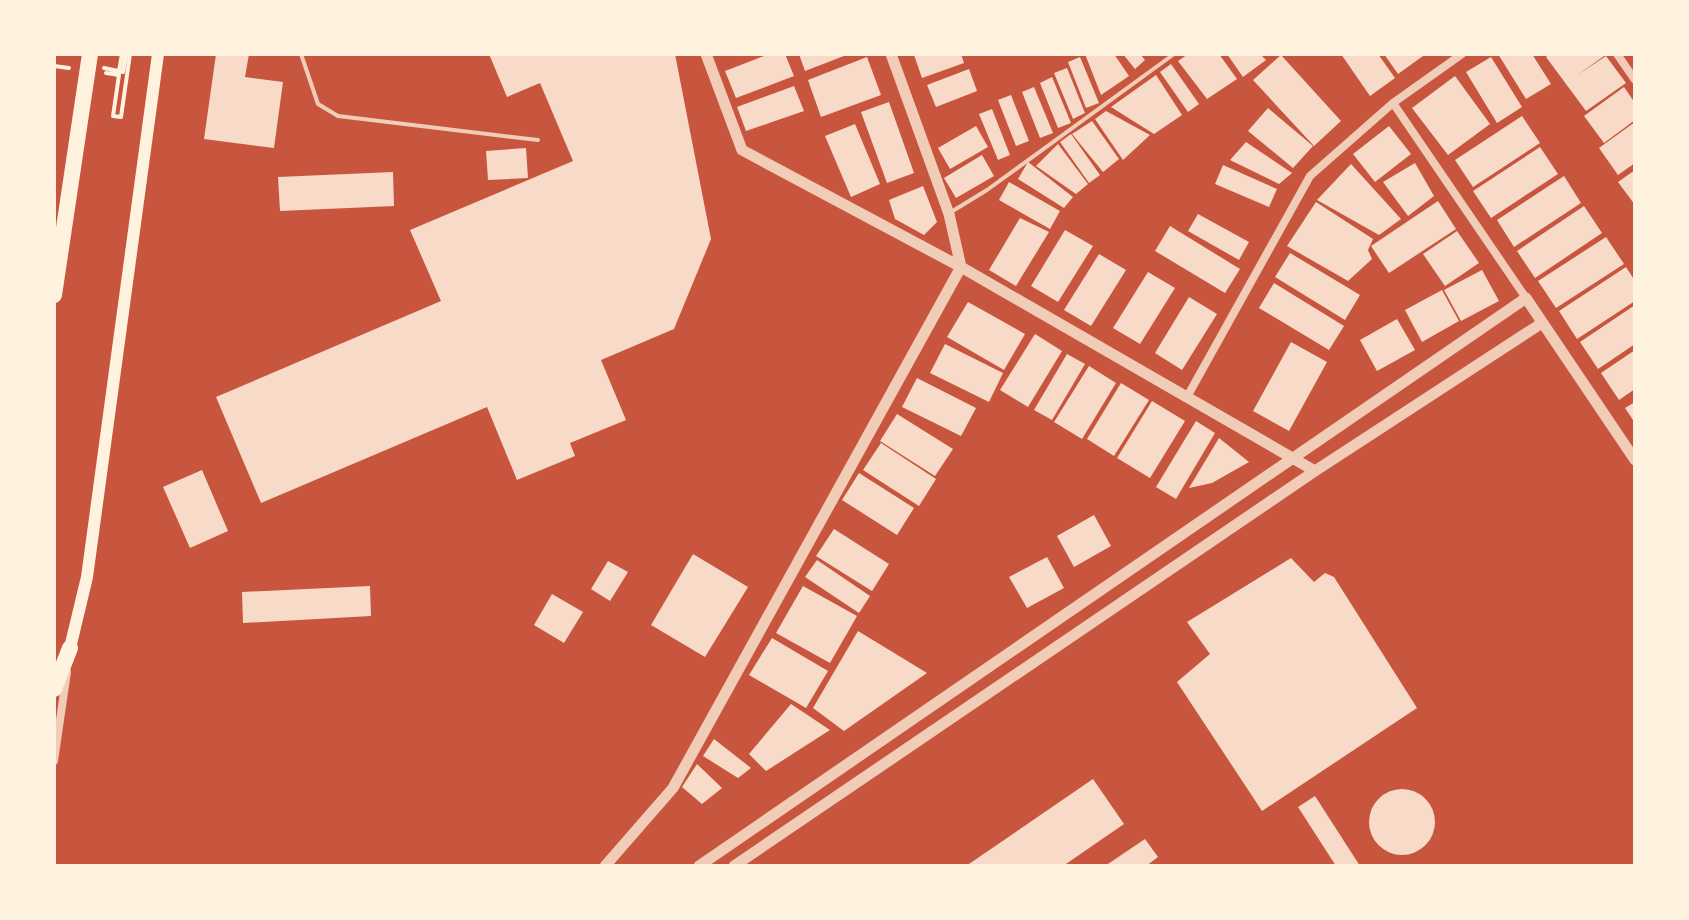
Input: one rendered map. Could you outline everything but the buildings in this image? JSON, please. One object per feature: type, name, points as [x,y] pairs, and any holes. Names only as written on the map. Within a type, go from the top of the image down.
[{"type":"highway","points":[[54,295],[89,62]]},
{"type":"highway","points":[[54,689],[70,648]]},
{"type":"main road","points":[[70,648],[87,577],[158,54]]},
{"type":"street","points":[[706,54],[742,150],[961,267],[1315,471]]},
{"type":"street","points":[[605,866],[673,788],[961,267],[949,214],[891,54]]},
{"type":"street","points":[[1187,397],[1310,176],[1393,103],[1462,54]]},
{"type":"street","points":[[1617,54],[1635,80]]},
{"type":"street","points":[[1393,103],[1635,460]]},
{"type":"street","points":[[699,866],[1526,298]]},
{"type":"street","points":[[734,866],[1315,471],[1542,323]]},
{"type":"street","points":[[54,761],[70,648]]},
{"type":"lane","points":[[301,54],[318,104],[338,116],[538,140]]},
{"type":"lane","points":[[949,214],[987,190],[1174,54]]},
{"type":"path","points":[[89,62],[119,75],[113,116],[121,117],[126,54]]},
{"type":"path","points":[[54,66],[89,62],[123,72],[126,54]]}]
